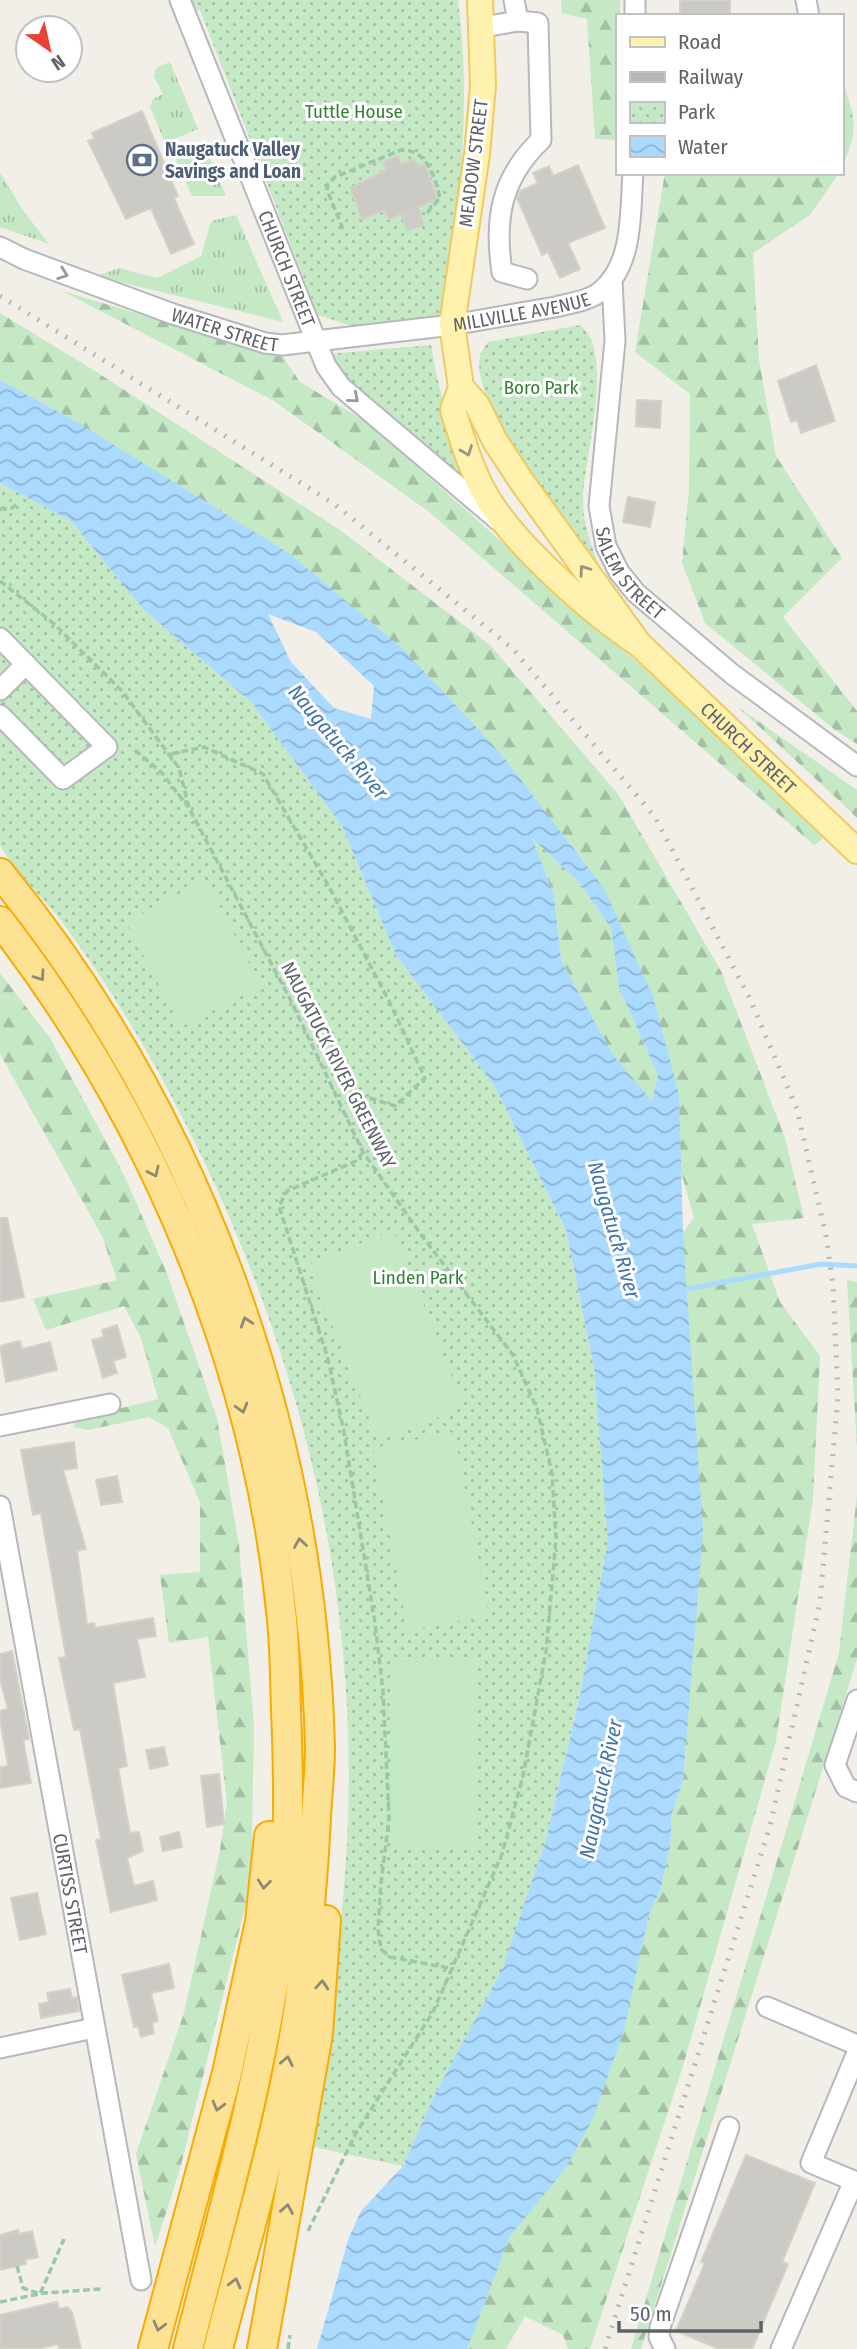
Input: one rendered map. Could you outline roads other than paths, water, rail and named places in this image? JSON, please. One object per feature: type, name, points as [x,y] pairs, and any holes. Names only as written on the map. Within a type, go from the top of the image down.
[{"type":"highway","points":[[0,873],[101,1014],[170,1134],[197,1194],[225,1261],[268,1391],[284,1456],[308,1590],[326,1720],[332,1787],[327,1905],[318,2034],[262,2349]]},
{"type":"highway","points":[[0,920],[89,1049],[117,1097],[177,1221],[216,1325],[245,1418],[266,1513],[282,1620],[289,1780],[282,1919],[261,2065],[188,2349]]},
{"type":"highway","points":[[218,2349],[274,2130],[298,2008],[313,1874],[320,1750],[308,1590]]},
{"type":"highway","points":[[153,2349],[227,2073],[260,1922],[276,1775],[282,1620]]},
{"type":"main road","name":"MEADOW STREET","points":[[452,325],[483,85],[480,0]]},
{"type":"main road","name":"CHURCH STREET","points":[[452,325],[461,387],[453,410],[487,498],[508,528],[606,622],[639,644],[857,851]]},
{"type":"main road","name":"CHURCH STREET","points":[[461,387],[477,405],[495,441],[639,644]]},
{"type":"street","name":"CHURCH STREET","points":[[180,0],[316,342]]},
{"type":"street","points":[[514,0],[518,21]]},
{"type":"street","points":[[483,27],[518,21],[538,23],[541,140],[520,160],[500,208],[498,235],[502,272],[527,279]]},
{"type":"street","name":"MILLVILLE AVENUE","points":[[316,342],[452,325],[583,300],[600,292],[611,280],[624,253],[633,175]]},
{"type":"street","points":[[465,230],[498,235]]},
{"type":"street","name":"WATER STREET","points":[[0,247],[24,260],[173,314],[265,343],[282,345],[316,342]]},
{"type":"street","name":"SALEM STREET","points":[[611,280],[615,341],[600,514],[606,545],[619,572],[636,593],[732,674],[857,766]]},
{"type":"street","points":[[316,342],[341,387],[475,504],[508,528]]},
{"type":"street","points":[[0,638],[107,747],[63,779],[0,715]]},
{"type":"street","points":[[0,690],[26,664]]},
{"type":"street","points":[[0,1426],[110,1404]]},
{"type":"street","name":"CURTISS STREET","points":[[0,1506],[141,2280]]},
{"type":"street","points":[[857,1700],[835,1765],[846,1787],[857,1792]]},
{"type":"street","points":[[767,2007],[857,2045]]},
{"type":"street","points":[[0,2048],[94,2028]]},
{"type":"street","points":[[781,2349],[854,2182],[811,2163],[857,2053]]},
{"type":"street","points":[[665,2349],[659,2337],[660,2327],[729,2127]]},
{"type":"water","name":"Naugatuck River","points":[[0,380],[72,419],[290,554],[403,649],[502,755],[603,887],[653,996],[679,1094],[683,1235],[703,1531],[683,1781],[672,1813],[670,1848],[661,1888],[649,1914],[624,2030],[593,2118],[566,2168],[510,2236],[467,2349],[317,2349],[349,2237],[361,2211],[403,2166],[435,2094],[502,1970],[546,1840],[581,1690],[608,1541],[594,1368],[566,1230],[494,1085],[396,955],[342,826],[252,703],[143,609],[71,521],[0,483]],"holes":[[[268,614],[316,632],[374,686],[371,719],[334,708],[291,662]],[[532,838],[578,881],[611,928],[619,988],[658,1075],[652,1101],[613,1055],[561,960],[554,895]]]},
{"type":"waterway","points":[[681,1290],[821,1264],[857,1266]]},
{"type":"tunnel","points":[[404,222],[421,216]]},
{"type":"railway","points":[[0,296],[333,503],[512,648],[655,817],[749,997],[797,1109],[826,1236],[833,1285],[838,1397],[820,1602],[770,1826],[605,2349]]},
{"type":"place","name":"Naugatuck Valley Savings and Loan","points":[[142,160]]},
{"type":"park label","name":"Tuttle House","points":[[354,111]]},
{"type":"park label","name":"Boro Park","points":[[541,387]]},
{"type":"park label","name":"Linden Park","points":[[418,1277]]}]
